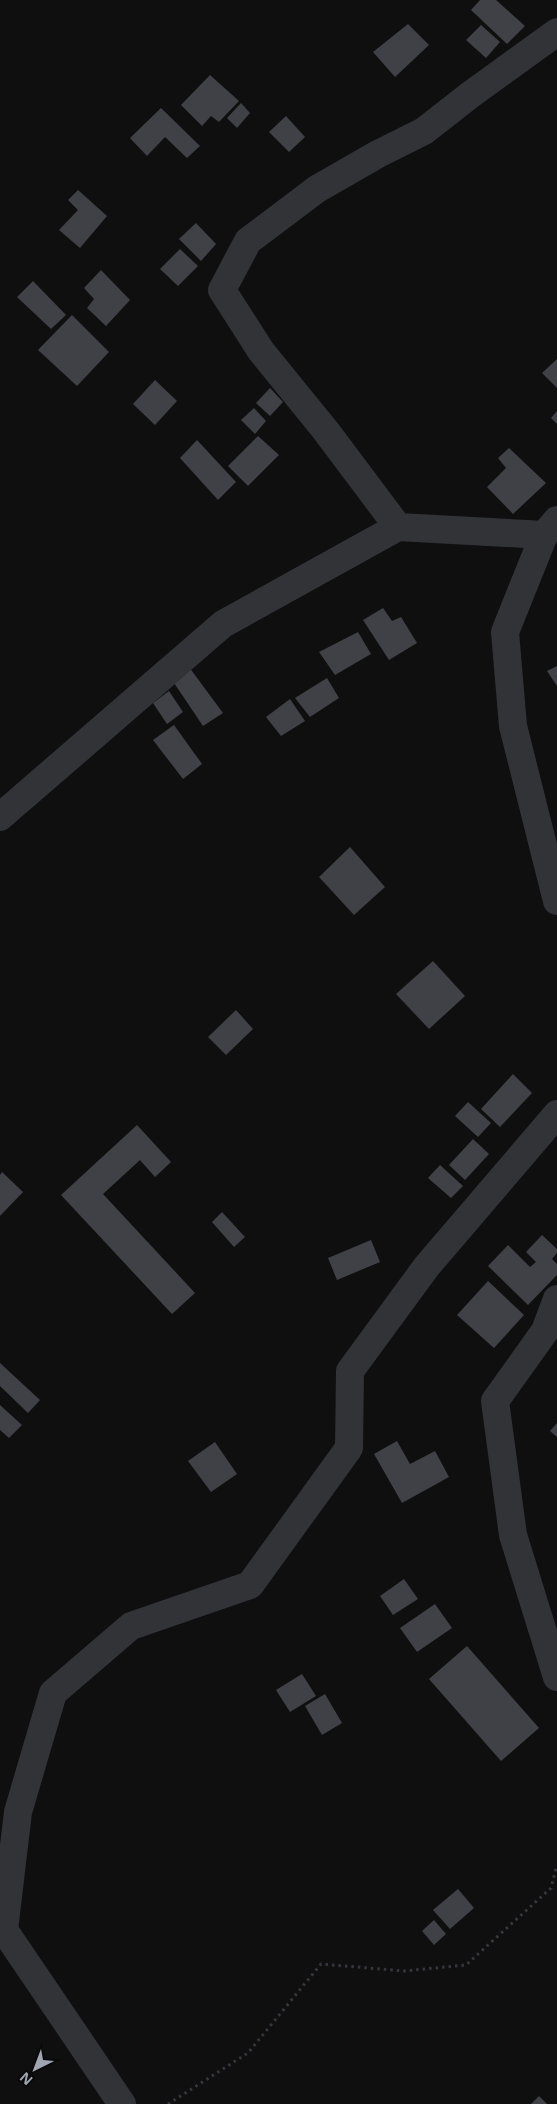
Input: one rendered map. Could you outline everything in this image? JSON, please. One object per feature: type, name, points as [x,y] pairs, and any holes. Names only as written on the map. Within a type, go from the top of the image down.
[{"type":"street","points":[[398,526],[326,431],[261,351],[222,290],[248,241],[318,189],[378,154],[424,131],[557,32]]},
{"type":"street","points":[[0,817],[223,624],[398,526],[550,528],[505,632],[514,726],[557,901]]},
{"type":"street","points":[[122,2104],[2,1927],[18,1812],[53,1693],[131,1626],[250,1586],[349,1448],[350,1371],[427,1266],[557,1114]]},
{"type":"street","points":[[557,1299],[545,1331],[495,1401],[513,1534],[557,1677]]},
{"type":"path","points":[[168,2104],[248,2053],[321,1964],[404,1971],[466,1965],[551,1888],[557,1865]]},
{"type":"building","points":[[480,0],[496,0],[525,26],[507,44],[471,10]]},
{"type":"building","points":[[408,24],[429,45],[395,77],[373,52]]},
{"type":"building","points":[[481,25],[500,42],[486,58],[466,40]]},
{"type":"building","points":[[210,75],[239,101],[219,122],[211,116],[202,126],[181,105]]},
{"type":"building","points":[[241,103],[250,113],[237,128],[227,118]]},
{"type":"building","points":[[161,108],[200,146],[187,158],[165,137],[147,156],[130,138]]},
{"type":"building","points":[[286,116],[305,137],[289,152],[269,132]]},
{"type":"building","points":[[78,190],[107,216],[80,248],[59,230],[78,210],[68,200]]},
{"type":"building","points":[[196,223],[216,244],[201,261],[179,239]]},
{"type":"building","points":[[180,249],[198,266],[178,286],[160,269]]},
{"type":"building","points":[[101,270],[130,300],[106,326],[87,308],[94,299],[84,288]]},
{"type":"building","points":[[33,281],[66,315],[51,329],[17,297]]},
{"type":"building","points":[[72,315],[109,352],[77,386],[38,350]]},
{"type":"building","points":[[557,359],[557,388],[542,373]]},
{"type":"building","points":[[155,380],[177,401],[155,425],[133,404]]},
{"type":"building","points":[[270,388],[283,402],[270,416],[256,403]]},
{"type":"building","points":[[254,408],[266,421],[255,434],[241,420]]},
{"type":"building","points":[[557,411],[557,424],[551,418]]},
{"type":"building","points":[[258,436],[279,455],[248,486],[228,466]]},
{"type":"building","points":[[197,440],[236,482],[218,500],[180,458]]},
{"type":"building","points":[[509,448],[546,483],[513,514],[487,487],[506,468],[498,458]]},
{"type":"building","points":[[383,608],[392,621],[401,617],[417,643],[389,660],[363,620]]},
{"type":"building","points":[[358,632],[371,654],[335,675],[319,652]]},
{"type":"building","points":[[557,666],[557,686],[547,671]]},
{"type":"building","points":[[189,667],[223,713],[203,726],[172,680]]},
{"type":"building","points":[[327,678],[339,698],[310,717],[295,698]]},
{"type":"building","points":[[169,691],[183,712],[167,724],[153,703]]},
{"type":"building","points":[[290,699],[305,721],[281,736],[266,717]]},
{"type":"building","points":[[174,725],[202,764],[183,779],[153,740]]},
{"type":"building","points":[[350,847],[385,887],[354,915],[319,877]]},
{"type":"building","points":[[433,961],[465,996],[429,1029],[396,994]]},
{"type":"building","points":[[236,1010],[253,1029],[226,1055],[208,1037]]},
{"type":"building","points":[[513,1074],[532,1093],[500,1127],[481,1109]]},
{"type":"building","points":[[468,1102],[491,1123],[478,1137],[455,1116]]},
{"type":"building","points":[[137,1125],[171,1162],[155,1177],[140,1160],[103,1194],[195,1293],[172,1314],[61,1195]]},
{"type":"building","points":[[473,1139],[489,1154],[465,1180],[449,1165]]},
{"type":"building","points":[[440,1165],[463,1186],[451,1198],[428,1178]]},
{"type":"building","points":[[2,1172],[23,1192],[0,1216],[0,1175]]},
{"type":"building","points":[[222,1212],[245,1237],[234,1247],[212,1222]]},
{"type":"building","points":[[542,1235],[557,1249],[557,1253],[552,1259],[557,1264],[557,1275],[528,1305],[488,1266],[508,1245],[530,1267],[536,1262],[526,1252]]},
{"type":"building","points":[[371,1240],[380,1262],[337,1280],[328,1258]]},
{"type":"building","points":[[488,1281],[524,1315],[494,1348],[457,1315]]},
{"type":"building","points":[[0,1363],[40,1400],[28,1413],[0,1386]]},
{"type":"building","points":[[0,1405],[22,1425],[9,1438],[0,1430]]},
{"type":"building","points":[[557,1423],[557,1437],[550,1431]]},
{"type":"building","points":[[397,1441],[410,1464],[435,1451],[449,1477],[402,1503],[374,1454]]},
{"type":"building","points":[[215,1442],[237,1474],[211,1492],[188,1461]]},
{"type":"building","points":[[404,1579],[418,1599],[393,1615],[380,1596]]},
{"type":"building","points":[[435,1604],[452,1628],[417,1652],[400,1628]]},
{"type":"building","points":[[467,1646],[539,1728],[501,1761],[429,1679]]},
{"type":"building","points":[[302,1674],[316,1696],[290,1712],[276,1690]]},
{"type":"building","points":[[325,1694],[342,1723],[322,1735],[305,1706]]},
{"type":"building","points":[[458,1889],[474,1908],[450,1929],[433,1910]]},
{"type":"building","points":[[434,1920],[446,1934],[434,1945],[422,1931]]},
{"type":"building","points":[[539,2096],[547,2104],[531,2104]]}]
